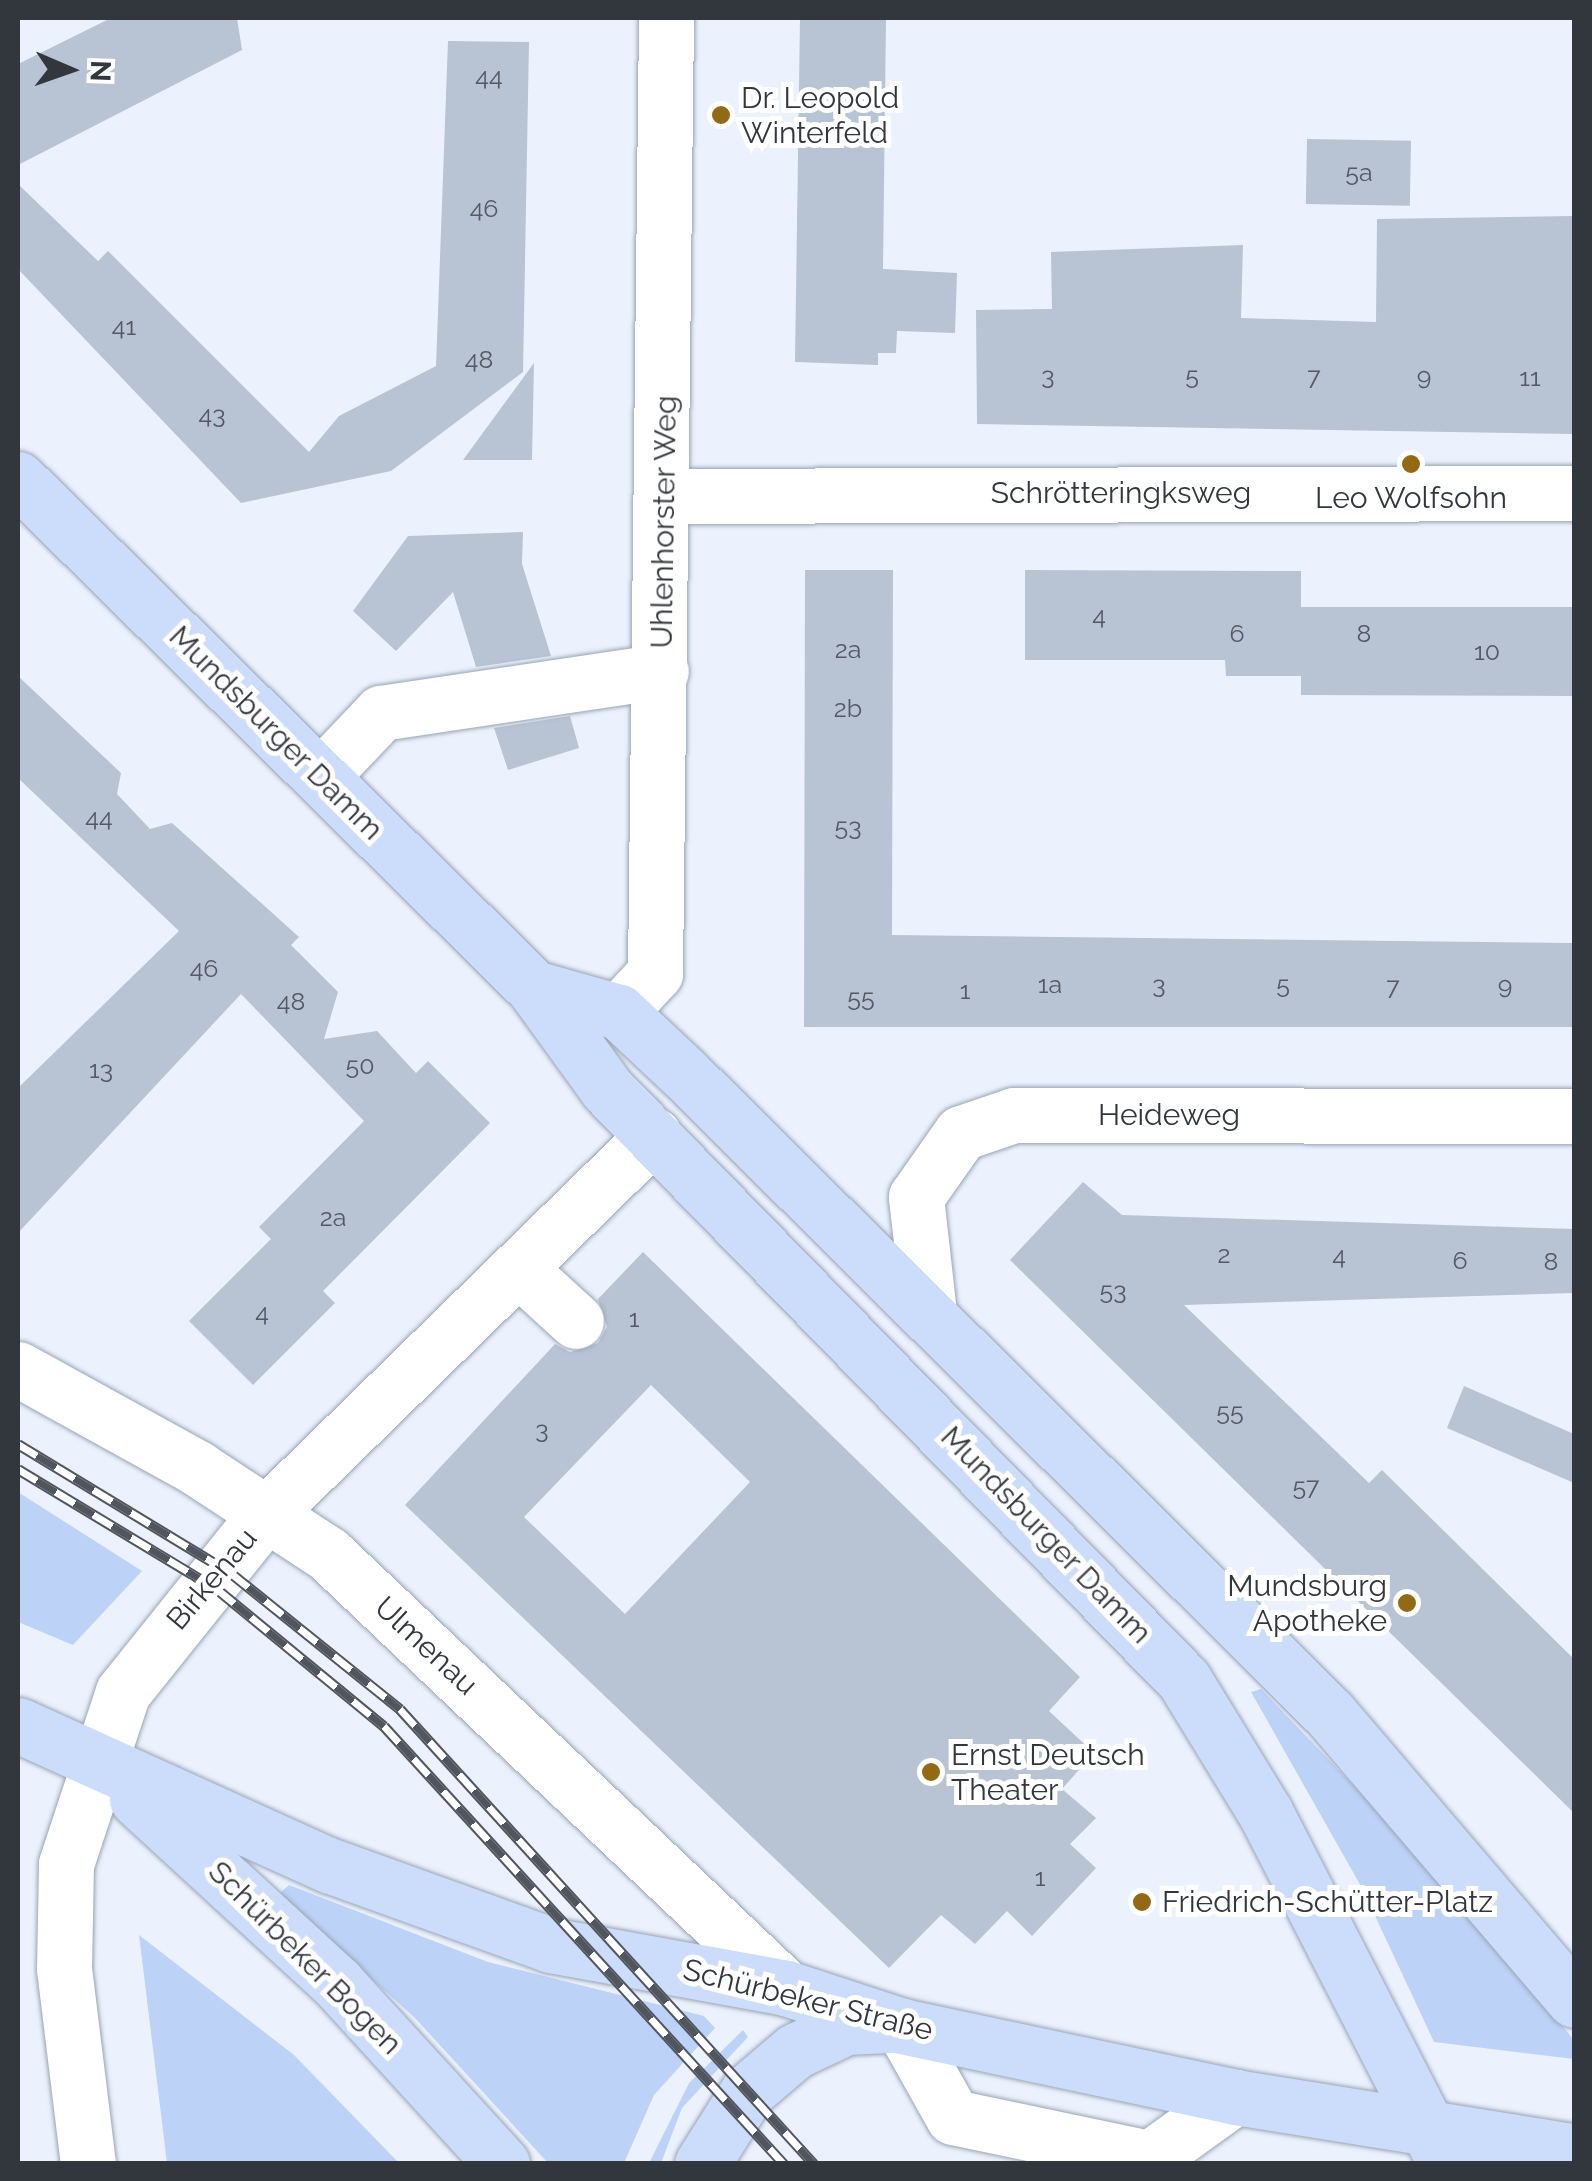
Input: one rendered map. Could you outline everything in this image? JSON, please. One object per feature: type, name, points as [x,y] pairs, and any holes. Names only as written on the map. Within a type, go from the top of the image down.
[{"type":"main road","name":"Mundsburger Damm","points":[[18,478],[534,988],[654,1135],[1184,1680],[1266,1812],[1438,2149]]},
{"type":"main road","name":"Mundsburger Damm","points":[[534,988],[619,1012],[839,1236],[929,1313],[1329,1713],[1574,2000]]},
{"type":"main road","name":"Schürbeker Straße","points":[[18,1725],[96,1764],[331,1866],[550,1946],[786,1988],[902,2026],[1235,2097],[1438,2149],[1574,2151]]},
{"type":"main road","name":"Schürbeker Bogen","points":[[96,1764],[336,1982],[502,2164]]},
{"type":"main road","points":[[702,2164],[748,2090],[795,2052],[846,2028],[902,2026]]},
{"type":"street","name":"Uhlenhorster Weg","points":[[619,1012],[655,974],[667,496],[666,18]]},
{"type":"street","name":"Schrötteringksweg","points":[[667,496],[1574,493]]},
{"type":"street","points":[[321,776],[381,713],[661,670]]},
{"type":"street","name":"Heideweg","points":[[929,1313],[916,1197],[961,1133],[1014,1116],[1574,1116]]},
{"type":"street","name":"Birkenau","points":[[88,2164],[65,1916],[66,1864],[96,1764],[124,1692],[264,1516],[654,1135]]},
{"type":"street","points":[[519,1269],[576,1321]]},
{"type":"street","name":"Ulmenau","points":[[18,1370],[197,1468],[264,1516],[328,1554],[786,1988]]},
{"type":"street","points":[[902,2026],[953,2116],[971,2120],[1150,2158],[1235,2097]]},
{"type":"shaded area","points":[[18,1492],[142,1571],[73,1645],[18,1622]]},
{"type":"shaded area","points":[[1261,1689],[1426,1861],[1574,2040],[1574,2059],[1434,2042],[1362,1888],[1251,1692]]},
{"type":"shaded area","points":[[289,1885],[488,1962],[704,2016],[715,2028],[654,2095],[624,2163],[548,2163],[414,2017],[287,1903],[281,1892]]},
{"type":"shaded area","points":[[139,1935],[294,2055],[399,2163],[167,2163]]},
{"type":"shaded area","points":[[743,2030],[748,2037],[682,2108],[661,2163],[649,2163],[689,2083]]},
{"type":"building","points":[[111,18],[237,18],[242,50],[18,165],[18,64]]},
{"type":"building","points":[[800,18],[886,18],[883,269],[957,273],[955,333],[897,331],[896,353],[878,353],[878,365],[795,362]]},
{"type":"building","points":[[448,41],[529,42],[523,372],[391,471],[241,503],[18,269],[18,184],[98,261],[108,251],[309,452],[339,416],[436,366]]},
{"type":"building","points":[[1307,139],[1411,141],[1410,206],[1306,204]]},
{"type":"building","points":[[1574,216],[1574,434],[977,424],[976,310],[1052,309],[1051,252],[1243,245],[1241,318],[1376,322],[1377,219]]},
{"type":"building","points":[[534,363],[532,460],[463,460]]},
{"type":"building","points":[[523,532],[522,564],[551,656],[476,667],[453,592],[396,651],[353,611],[408,536]]},
{"type":"building","points":[[805,570],[893,570],[892,935],[1574,943],[1574,1027],[804,1027]]},
{"type":"building","points":[[1025,570],[1301,571],[1301,607],[1574,607],[1574,696],[1301,695],[1301,676],[1226,676],[1225,660],[1025,660]]},
{"type":"building","points":[[18,676],[121,773],[117,794],[150,829],[172,823],[299,937],[291,945],[338,992],[324,1039],[377,1031],[416,1073],[428,1061],[490,1123],[323,1291],[335,1303],[253,1385],[189,1321],[271,1239],[259,1227],[364,1121],[241,994],[18,1233],[18,1088],[179,931],[18,778]]},
{"type":"building","points":[[570,716],[579,748],[508,770],[494,728]]},
{"type":"building","points":[[1083,1182],[1122,1215],[1574,1229],[1574,1293],[1184,1305],[1369,1483],[1382,1470],[1574,1659],[1574,1813],[1010,1260]]},
{"type":"building","points":[[643,1252],[1080,1677],[1049,1711],[1094,1753],[1062,1789],[1096,1818],[1070,1844],[1096,1868],[1032,1936],[1007,1911],[975,1944],[941,1915],[889,1968],[405,1505],[555,1344],[570,1352],[598,1343],[607,1327],[598,1299]],"holes":[[[651,1385],[750,1482],[625,1614],[524,1517]]]},
{"type":"building","points":[[1464,1386],[1574,1434],[1574,1483],[1447,1428]]},
{"type":"railway","points":[[18,1444],[231,1573],[400,1709],[814,2164]]},
{"type":"railway","points":[[18,1469],[217,1589],[384,1726],[784,2164]]},
{"type":"place","name":"Dr. Leopold Winterfeld","points":[[721,115]]},
{"type":"place","name":"Leo Wolfsohn","points":[[1411,464]]},
{"type":"place","name":"Mundsburg Apotheke","points":[[1407,1603]]},
{"type":"place","name":"Ernst Deutsch Theater","points":[[931,1772]]},
{"type":"place","name":"Friedrich-Schütter-Platz","points":[[1142,1902]]}]
